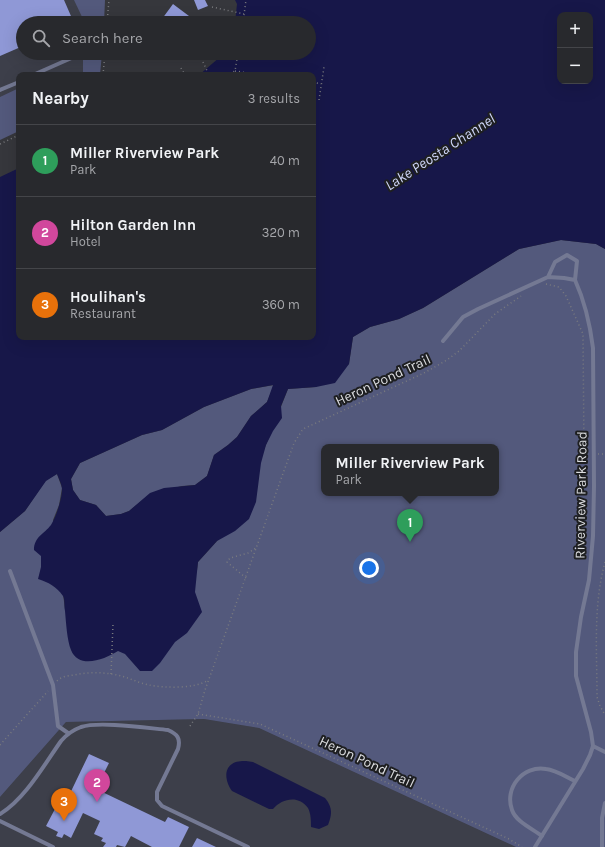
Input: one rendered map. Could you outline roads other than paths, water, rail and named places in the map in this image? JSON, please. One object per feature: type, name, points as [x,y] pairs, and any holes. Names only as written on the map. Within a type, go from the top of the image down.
[{"type":"lane","points":[[40,72],[67,60]]},
{"type":"lane","points":[[0,90],[16,83]]},
{"type":"lane","points":[[443,341],[463,317],[478,309],[548,277],[575,280],[577,261],[568,255],[555,262],[548,277]]},
{"type":"lane","name":"Riverview Park Road","points":[[575,280],[583,298],[591,330],[593,348],[593,536],[589,580],[577,645],[576,676],[591,732],[593,746]]},
{"type":"lane","points":[[10,571],[53,685],[58,726],[68,733]]},
{"type":"lane","points":[[0,814],[22,795],[68,733],[83,727],[104,725],[168,730],[175,733],[179,737],[180,742],[157,792],[157,800],[162,806],[248,847]]},
{"type":"lane","points":[[535,847],[585,764],[593,746],[605,752]]},
{"type":"lane","points":[[542,836],[520,821],[512,811],[511,797],[514,784],[521,775],[533,769],[547,769],[575,781]]},
{"type":"lane","points":[[602,847],[602,818],[605,803]]},
{"type":"lane","points":[[0,821],[54,847]]},
{"type":"water","name":"Lake Peosta Channel","points":[[235,0],[605,0],[605,249],[596,244],[561,240],[519,249],[423,308],[399,319],[370,327],[353,337],[349,364],[335,383],[316,387],[288,389],[281,406],[282,418],[266,445],[261,463],[256,502],[249,519],[235,531],[217,541],[198,562],[195,592],[202,612],[187,633],[175,642],[160,663],[152,671],[140,671],[125,654],[118,651],[93,661],[80,660],[71,650],[63,596],[52,585],[38,579],[41,567],[41,556],[34,550],[34,546],[38,539],[51,525],[58,508],[62,489],[57,474],[46,481],[25,511],[0,532],[0,177],[16,169],[16,340],[316,340],[316,72],[202,72],[216,60],[316,60],[316,16],[236,16],[237,4]],"holes":[[[273,385],[267,402],[251,416],[237,437],[214,455],[207,476],[195,485],[164,488],[150,493],[129,511],[121,514],[106,516],[96,505],[80,500],[73,490],[71,479],[80,463],[142,435],[162,430],[204,407],[251,389]]]},
{"type":"water","points":[[246,761],[253,762],[325,798],[331,811],[328,825],[319,829],[311,827],[309,810],[300,801],[286,800],[281,802],[273,809],[269,809],[232,791],[226,777],[227,770],[234,763]]},
{"type":"place","name":"Miller Riverview Park","points":[[410,542]]},
{"type":"place","name":"Hilton Garden Inn","points":[[97,802]]},
{"type":"place","name":"Houlihan's","points":[[64,821]]}]
